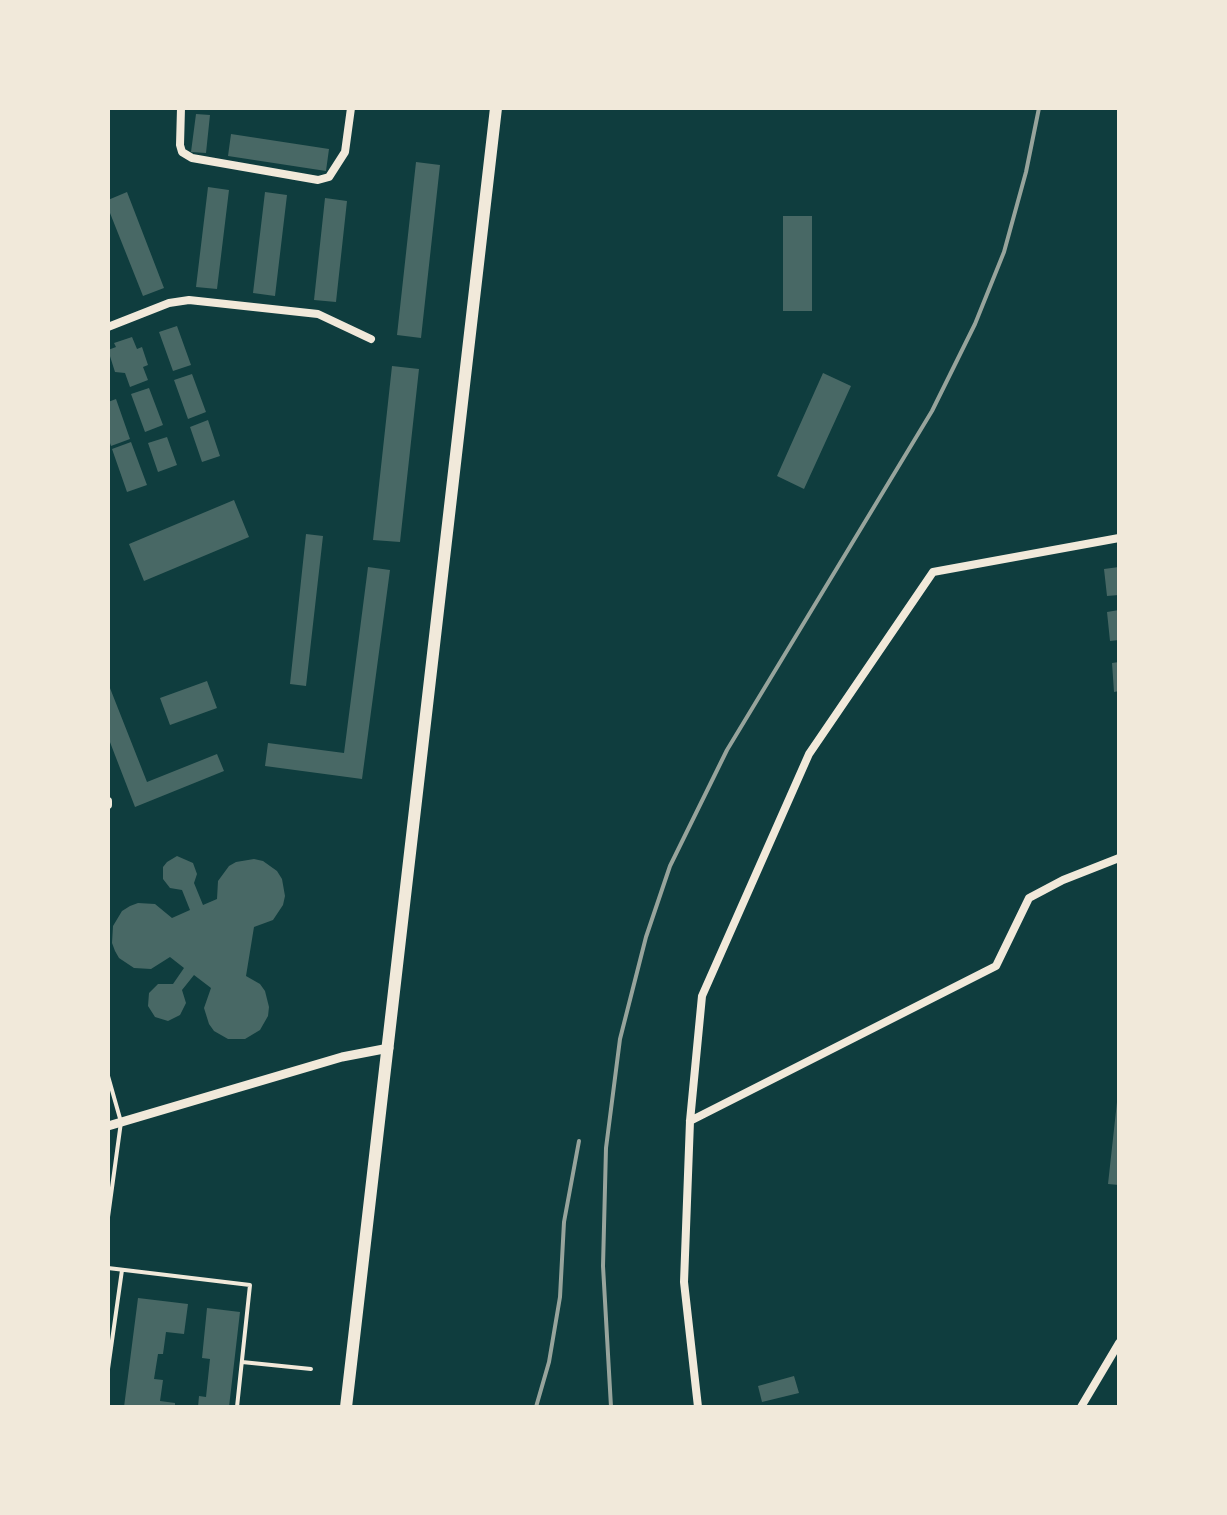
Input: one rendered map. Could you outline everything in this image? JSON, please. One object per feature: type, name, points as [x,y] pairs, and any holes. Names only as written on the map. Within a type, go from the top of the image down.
[{"type":"highway","points":[[346,1407],[496,108]]},
{"type":"street","points":[[181,108],[180,145],[182,152],[192,158],[318,180],[329,177],[345,152],[351,108]]},
{"type":"street","points":[[108,327],[169,303],[189,300],[318,314],[371,339]]},
{"type":"street","points":[[698,1407],[684,1282],[690,1121],[702,996],[809,754],[933,572],[1119,538]]},
{"type":"street","points":[[690,1121],[996,966],[1029,898],[1063,880],[1117,862]]},
{"type":"street","points":[[108,1126],[342,1057],[389,1048]]},
{"type":"street","points":[[1081,1407],[1119,1343]]},
{"type":"lane","points":[[108,1076],[121,1122],[108,1217]]},
{"type":"lane","points":[[108,1268],[250,1285],[237,1407]]},
{"type":"lane","points":[[108,1369],[122,1270]]},
{"type":"lane","points":[[242,1362],[311,1369]]},
{"type":"building","points":[[196,114],[210,115],[206,153],[191,152]]},
{"type":"building","points":[[231,134],[329,149],[326,171],[228,156]]},
{"type":"building","points":[[416,162],[440,165],[421,338],[397,335]]},
{"type":"building","points":[[208,187],[229,190],[217,289],[196,287]]},
{"type":"building","points":[[127,192],[164,288],[143,296],[108,208],[108,200]]},
{"type":"building","points":[[265,192],[287,195],[275,296],[253,293]]},
{"type":"building","points":[[325,198],[347,201],[336,302],[314,300]]},
{"type":"building","points":[[783,216],[812,216],[812,311],[783,311]]},
{"type":"building","points":[[177,326],[191,365],[173,371],[159,332]]},
{"type":"building","points":[[132,337],[137,349],[142,347],[148,365],[143,367],[148,380],[130,387],[125,373],[115,372],[108,350],[116,347],[114,343]]},
{"type":"building","points":[[392,366],[419,369],[400,542],[373,540]]},
{"type":"building","points":[[823,373],[851,386],[804,489],[777,476]]},
{"type":"building","points":[[192,374],[206,412],[188,419],[174,380]]},
{"type":"building","points":[[149,388],[163,425],[145,432],[131,394]]},
{"type":"building","points":[[116,399],[130,439],[111,446],[108,402]]},
{"type":"building","points":[[208,420],[220,456],[202,462],[190,427]]},
{"type":"building","points":[[167,437],[177,465],[158,472],[148,443]]},
{"type":"building","points":[[131,442],[147,485],[127,492],[112,449]]},
{"type":"building","points":[[234,500],[249,537],[144,581],[129,544]]},
{"type":"building","points":[[306,534],[323,536],[306,686],[290,684]]},
{"type":"building","points":[[368,567],[390,570],[362,779],[265,766],[268,743],[344,753]]},
{"type":"building","points":[[1119,567],[1119,595],[1107,596],[1104,569]]},
{"type":"building","points":[[1119,610],[1119,640],[1110,641],[1107,612]]},
{"type":"building","points":[[1119,662],[1119,691],[1114,692],[1112,663]]},
{"type":"building","points":[[207,681],[217,708],[170,725],[160,698]]},
{"type":"building","points":[[108,683],[147,782],[217,754],[224,771],[135,807],[108,737]]},
{"type":"building","points":[[177,856],[193,863],[197,874],[194,883],[203,905],[217,899],[218,881],[236,862],[263,861],[282,879],[283,905],[273,920],[254,927],[246,976],[265,991],[268,1016],[260,1030],[245,1039],[228,1039],[214,1031],[204,1008],[211,988],[194,975],[182,990],[186,1003],[180,1015],[168,1021],[155,1017],[148,1006],[149,993],[158,984],[173,984],[184,968],[170,957],[151,969],[134,968],[119,958],[112,943],[113,926],[122,911],[130,906],[155,904],[172,918],[190,910],[182,890],[170,888],[163,879],[163,867]]},
{"type":"building","points":[[1119,1102],[1119,1185],[1108,1184]]},
{"type":"building","points":[[138,1298],[188,1304],[184,1334],[166,1332],[163,1354],[158,1354],[154,1379],[163,1380],[160,1401],[175,1403],[175,1407],[124,1407]]},
{"type":"building","points":[[207,1308],[240,1312],[229,1407],[198,1407],[199,1396],[206,1397],[210,1359],[202,1358]]},
{"type":"building","points":[[794,1376],[799,1393],[762,1402],[758,1386]]},
{"type":"railway","points":[[611,1407],[603,1266],[606,1148],[620,1039],[646,937],[670,866],[727,750],[932,411],[975,324],[1004,252],[1026,172],[1039,108]]},
{"type":"railway","points":[[536,1407],[549,1362],[560,1297],[564,1222],[579,1141]]}]
